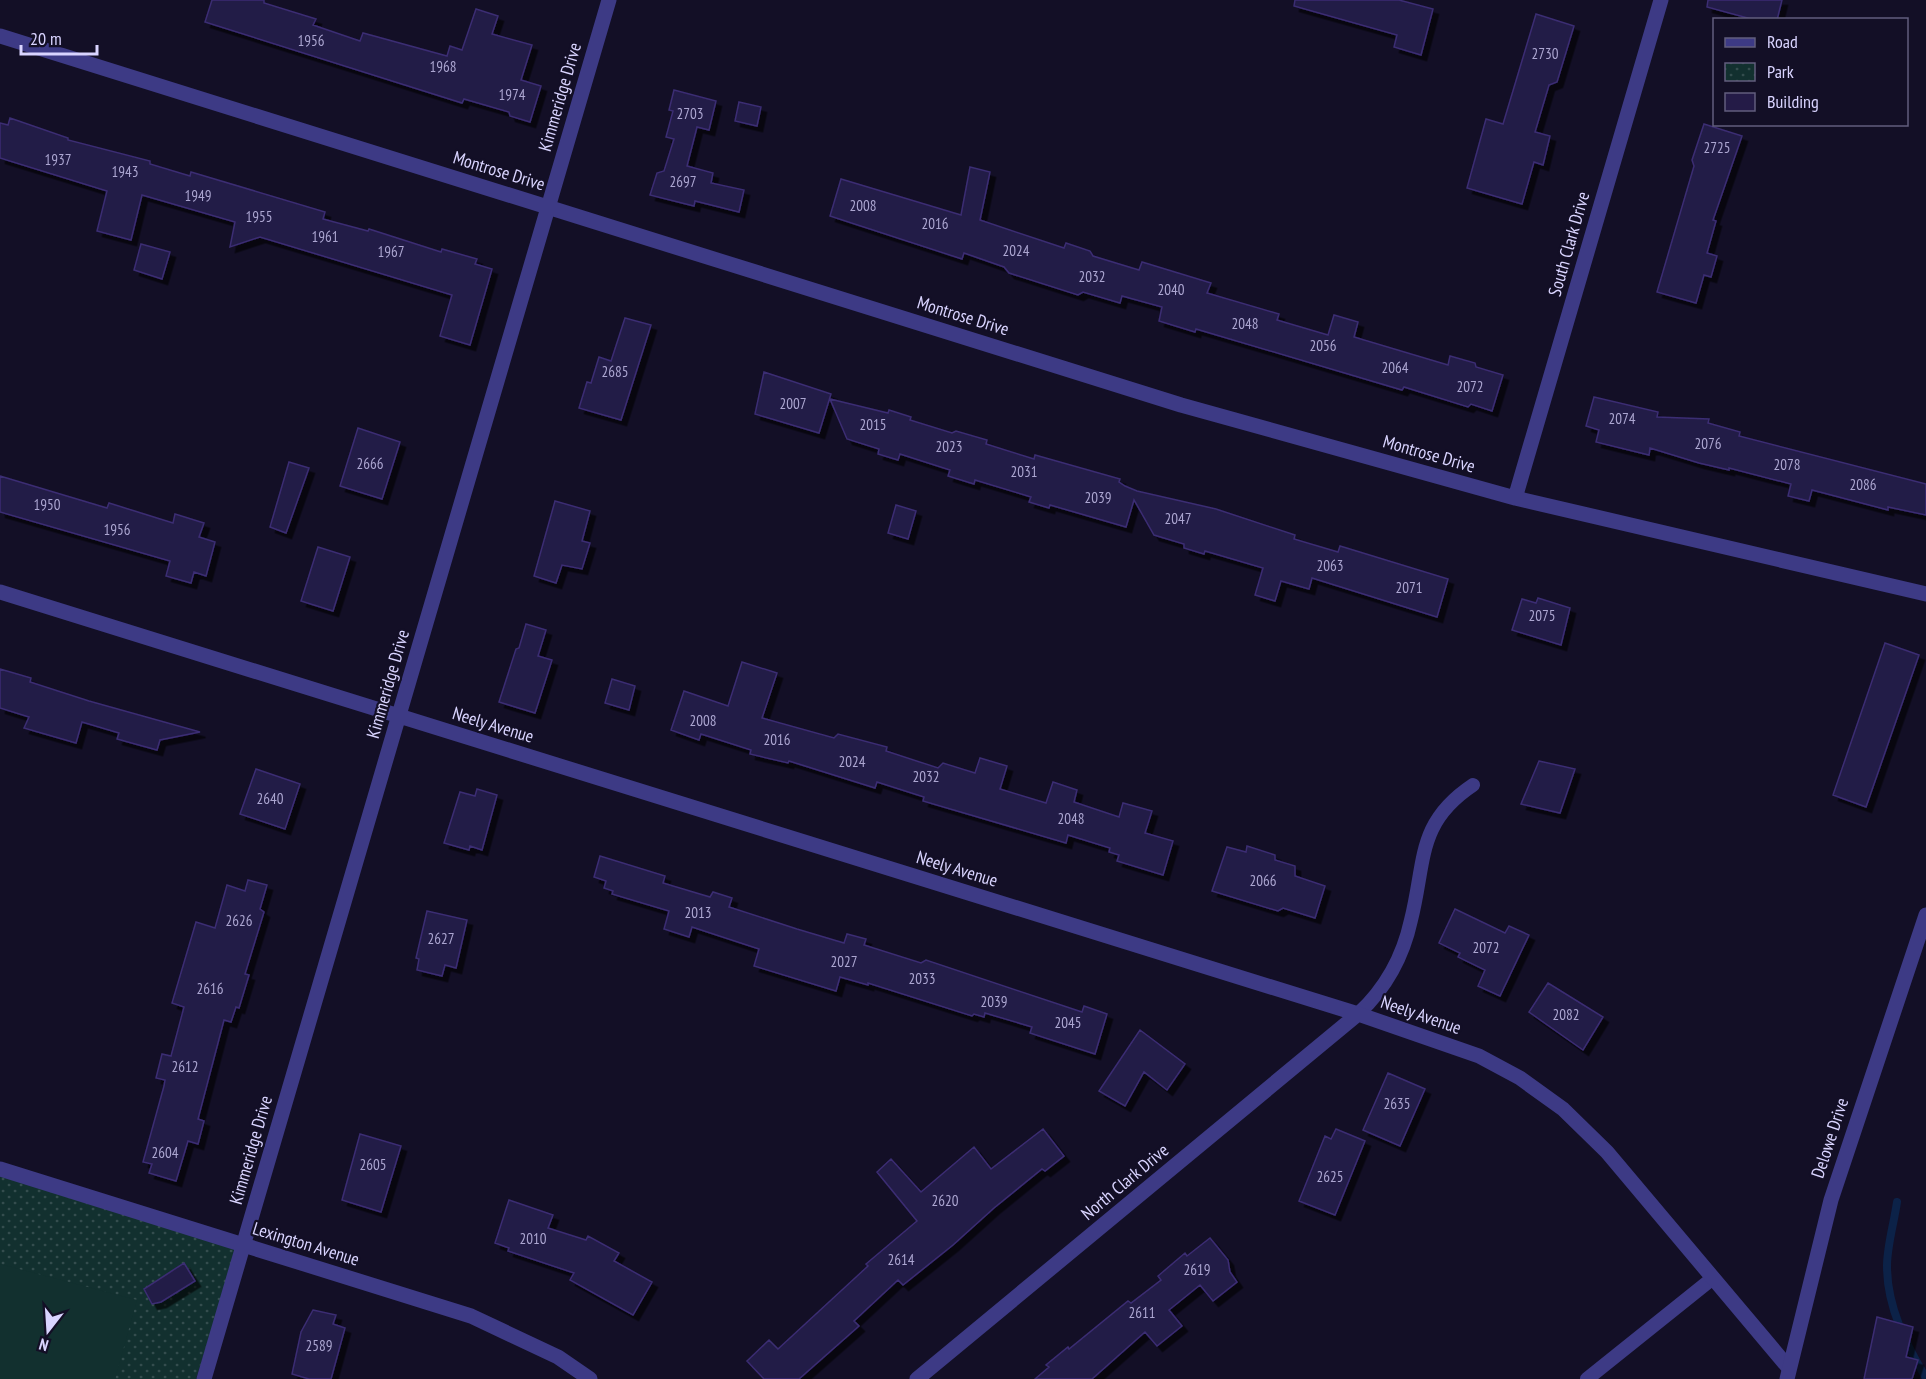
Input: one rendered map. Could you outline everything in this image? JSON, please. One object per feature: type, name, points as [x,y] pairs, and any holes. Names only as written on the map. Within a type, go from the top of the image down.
[{"type":"street","name":"Kimmeridge Drive","points":[[204,1379],[609,0]]},
{"type":"street","name":"South Clark Drive","points":[[1515,498],[1660,0]]},
{"type":"street","name":"Montrose Drive","points":[[0,36],[1181,405],[1515,498],[1926,594]]},
{"type":"street","name":"Neely Avenue","points":[[0,592],[1358,1014],[1479,1056],[1520,1078],[1563,1109],[1607,1152],[1713,1278],[1787,1373]]},
{"type":"street","name":"Delowe Drive","points":[[1787,1373],[1831,1200],[1926,915]]},
{"type":"street","name":"North Clark Drive","points":[[917,1379],[1358,1014]]},
{"type":"street","name":"Lexington Avenue","points":[[0,1169],[471,1316],[558,1357],[590,1379]]},
{"type":"lane","points":[[1358,1014],[1376,997],[1387,981],[1408,934],[1419,873],[1435,821],[1454,798],[1473,785]]},
{"type":"lane","points":[[1587,1379],[1713,1278]]},
{"type":"green space","points":[[0,1166],[240,1242],[196,1379],[0,1379]]},
{"type":"green space","points":[[0,1264],[137,1300],[115,1379],[0,1379]]},
{"type":"building","points":[[212,0],[264,0],[264,3],[316,19],[313,25],[360,41],[363,33],[447,56],[450,46],[462,50],[476,9],[498,16],[492,34],[532,45],[521,80],[541,86],[530,122],[510,116],[509,112],[464,99],[462,103],[205,22]]},
{"type":"building","points":[[1295,0],[1399,0],[1433,9],[1421,55],[1394,47],[1397,35],[1294,6]]},
{"type":"building","points":[[1708,0],[1782,0],[1778,18],[1748,18],[1707,7]]},
{"type":"building","points":[[1536,14],[1574,26],[1557,82],[1549,85],[1535,132],[1550,136],[1543,165],[1534,162],[1522,204],[1467,188],[1486,119],[1503,124]]},
{"type":"building","points":[[674,90],[716,101],[709,130],[697,127],[687,166],[713,173],[711,183],[744,190],[739,212],[695,201],[694,206],[650,195],[657,173],[664,171],[674,139],[666,137],[673,111],[669,110]]},
{"type":"building","points":[[739,102],[761,107],[757,126],[735,121]]},
{"type":"building","points":[[10,118],[68,138],[68,140],[150,161],[150,164],[190,176],[191,172],[325,212],[323,219],[368,231],[369,229],[441,252],[442,249],[477,259],[475,264],[492,269],[470,345],[440,336],[452,295],[260,237],[230,247],[235,222],[142,195],[131,240],[97,231],[107,191],[0,158],[0,123],[8,125]]},
{"type":"building","points":[[1704,124],[1742,136],[1713,220],[1716,221],[1707,253],[1717,256],[1711,277],[1704,275],[1696,303],[1657,292],[1694,166],[1692,160]]},
{"type":"building","points":[[970,167],[990,172],[980,220],[1064,248],[1066,243],[1090,251],[1093,256],[1139,270],[1142,262],[1211,283],[1207,293],[1279,314],[1277,320],[1328,335],[1334,315],[1358,322],[1354,337],[1448,365],[1450,356],[1475,363],[1476,367],[1503,375],[1492,411],[1471,404],[1468,407],[1404,387],[1402,390],[1196,329],[1195,332],[1159,321],[1162,307],[1122,296],[1120,303],[1083,292],[1078,295],[1009,273],[1004,267],[964,253],[962,259],[830,216],[841,179],[961,215]]},
{"type":"building","points":[[141,244],[170,252],[162,279],[134,270]]},
{"type":"building","points":[[625,318],[651,325],[621,420],[579,408],[587,382],[591,383],[599,357],[611,361]]},
{"type":"building","points":[[764,372],[831,394],[819,433],[755,414]]},
{"type":"building","points":[[1594,397],[1658,412],[1657,417],[1709,419],[1708,423],[1740,432],[1739,436],[1926,484],[1926,515],[1888,507],[1888,510],[1812,490],[1809,501],[1788,496],[1791,484],[1729,468],[1729,470],[1699,463],[1650,448],[1649,455],[1596,442],[1599,430],[1586,426]]},
{"type":"building","points":[[830,399],[888,413],[889,410],[911,417],[910,420],[952,433],[956,431],[987,440],[986,444],[1034,459],[1035,455],[1120,479],[1119,482],[1137,491],[1216,509],[1295,535],[1294,539],[1338,552],[1340,546],[1448,579],[1437,617],[1312,578],[1309,589],[1281,581],[1275,601],[1255,595],[1263,568],[1205,551],[1204,554],[1184,548],[1184,544],[1154,535],[1134,500],[1126,527],[1050,505],[1049,508],[1029,502],[1031,497],[975,480],[974,484],[948,476],[950,470],[900,454],[898,460],[878,454],[879,449],[847,439]]},
{"type":"building","points":[[358,428],[400,442],[382,499],[340,486]]},
{"type":"building","points":[[289,462],[309,468],[286,533],[270,527]]},
{"type":"building","points":[[0,476],[107,508],[109,503],[173,523],[175,514],[204,523],[199,537],[215,542],[206,576],[194,572],[191,583],[166,576],[170,561],[0,512]]},
{"type":"building","points":[[555,501],[590,511],[582,541],[590,543],[582,569],[562,565],[556,583],[534,576]]},
{"type":"building","points":[[896,505],[916,511],[908,539],[888,533]]},
{"type":"building","points":[[318,547],[350,557],[333,611],[301,601]]},
{"type":"building","points":[[1538,598],[1570,608],[1561,645],[1512,630],[1522,599],[1536,603]]},
{"type":"building","points":[[526,624],[546,630],[538,656],[552,660],[535,713],[499,702]]},
{"type":"building","points":[[1885,643],[1919,655],[1866,807],[1833,795]]},
{"type":"building","points":[[742,662],[777,673],[762,718],[834,738],[838,734],[887,747],[886,751],[938,768],[943,763],[975,773],[980,758],[1007,766],[1000,789],[1046,803],[1053,782],[1077,790],[1074,802],[1119,817],[1123,803],[1152,811],[1145,833],[1173,841],[1163,875],[1117,861],[1119,855],[1109,852],[1110,848],[1068,835],[1066,843],[923,801],[924,797],[877,782],[875,788],[789,761],[788,763],[750,754],[751,750],[701,734],[699,740],[671,730],[684,691],[728,706]]},
{"type":"building","points":[[0,669],[31,678],[30,682],[89,701],[200,732],[160,740],[157,750],[117,739],[119,733],[82,722],[76,743],[24,728],[29,717],[0,708]]},
{"type":"building","points":[[612,679],[635,686],[629,710],[605,703]]},
{"type":"building","points":[[1539,761],[1575,769],[1560,813],[1521,804]]},
{"type":"building","points":[[256,769],[300,784],[285,829],[240,814]]},
{"type":"building","points":[[477,789],[497,795],[482,850],[470,846],[469,850],[444,843],[460,792],[475,796]]},
{"type":"building","points":[[1247,846],[1275,855],[1275,860],[1295,866],[1295,876],[1325,886],[1315,918],[1283,908],[1278,911],[1212,891],[1227,847],[1246,852]]},
{"type":"building","points":[[600,856],[665,876],[663,883],[710,897],[713,892],[732,898],[729,907],[797,929],[844,943],[847,934],[866,939],[864,945],[921,963],[926,960],[1082,1012],[1084,1006],[1107,1014],[1095,1054],[1030,1033],[1032,1027],[985,1013],[984,1017],[974,1014],[972,1016],[868,983],[868,985],[840,977],[836,991],[754,966],[759,949],[692,927],[689,937],[664,929],[669,911],[612,894],[613,891],[604,888],[606,881],[594,877]]},
{"type":"building","points":[[248,880],[267,885],[260,909],[264,912],[245,974],[249,975],[239,1008],[236,1007],[231,1022],[224,1020],[198,1119],[204,1121],[198,1144],[188,1141],[176,1181],[149,1173],[152,1164],[143,1162],[164,1086],[165,1080],[156,1078],[162,1054],[171,1056],[184,1007],[172,1003],[196,922],[215,928],[227,885],[245,891]]},
{"type":"building","points":[[1455,909],[1505,933],[1509,926],[1529,935],[1500,996],[1478,986],[1485,970],[1458,957],[1460,953],[1439,943]]},
{"type":"building","points":[[427,911],[467,920],[456,968],[445,965],[442,976],[417,970],[419,959],[416,958]]},
{"type":"building","points":[[1548,983],[1603,1017],[1583,1050],[1529,1012]]},
{"type":"building","points":[[1140,1030],[1185,1064],[1167,1090],[1144,1072],[1125,1106],[1099,1091]]},
{"type":"building","points":[[1388,1073],[1425,1089],[1400,1146],[1363,1130]]},
{"type":"building","points":[[1043,1129],[1064,1156],[1045,1171],[1042,1169],[903,1285],[898,1280],[854,1321],[859,1326],[799,1379],[764,1379],[747,1361],[769,1340],[778,1349],[868,1266],[866,1264],[917,1221],[877,1172],[891,1159],[921,1192],[974,1147],[991,1169]]},
{"type":"building","points":[[1336,1129],[1365,1141],[1335,1215],[1299,1201],[1325,1136],[1331,1139]]},
{"type":"building","points":[[360,1134],[401,1146],[381,1212],[342,1200]]},
{"type":"building","points":[[509,1200],[553,1215],[548,1228],[586,1240],[588,1236],[619,1253],[614,1261],[652,1282],[633,1315],[570,1280],[574,1273],[508,1251],[509,1248],[495,1243]]},
{"type":"building","points":[[1210,1238],[1228,1260],[1230,1272],[1237,1282],[1213,1301],[1200,1285],[1169,1310],[1182,1326],[1157,1346],[1145,1332],[1092,1379],[1035,1379],[1049,1367],[1046,1365],[1068,1347],[1069,1349],[1128,1301],[1131,1303],[1161,1280],[1158,1276],[1185,1253],[1187,1256]]},
{"type":"building","points":[[184,1263],[195,1281],[161,1302],[152,1304],[144,1289]]},
{"type":"building","points":[[313,1310],[336,1315],[333,1324],[345,1328],[331,1379],[309,1379],[292,1374],[301,1332]]},
{"type":"building","points":[[1877,1317],[1913,1327],[1906,1357],[1918,1360],[1912,1379],[1864,1379]]},
{"type":"waterway","points":[[1897,1202],[1887,1258],[1890,1296],[1899,1325],[1926,1378]]}]
